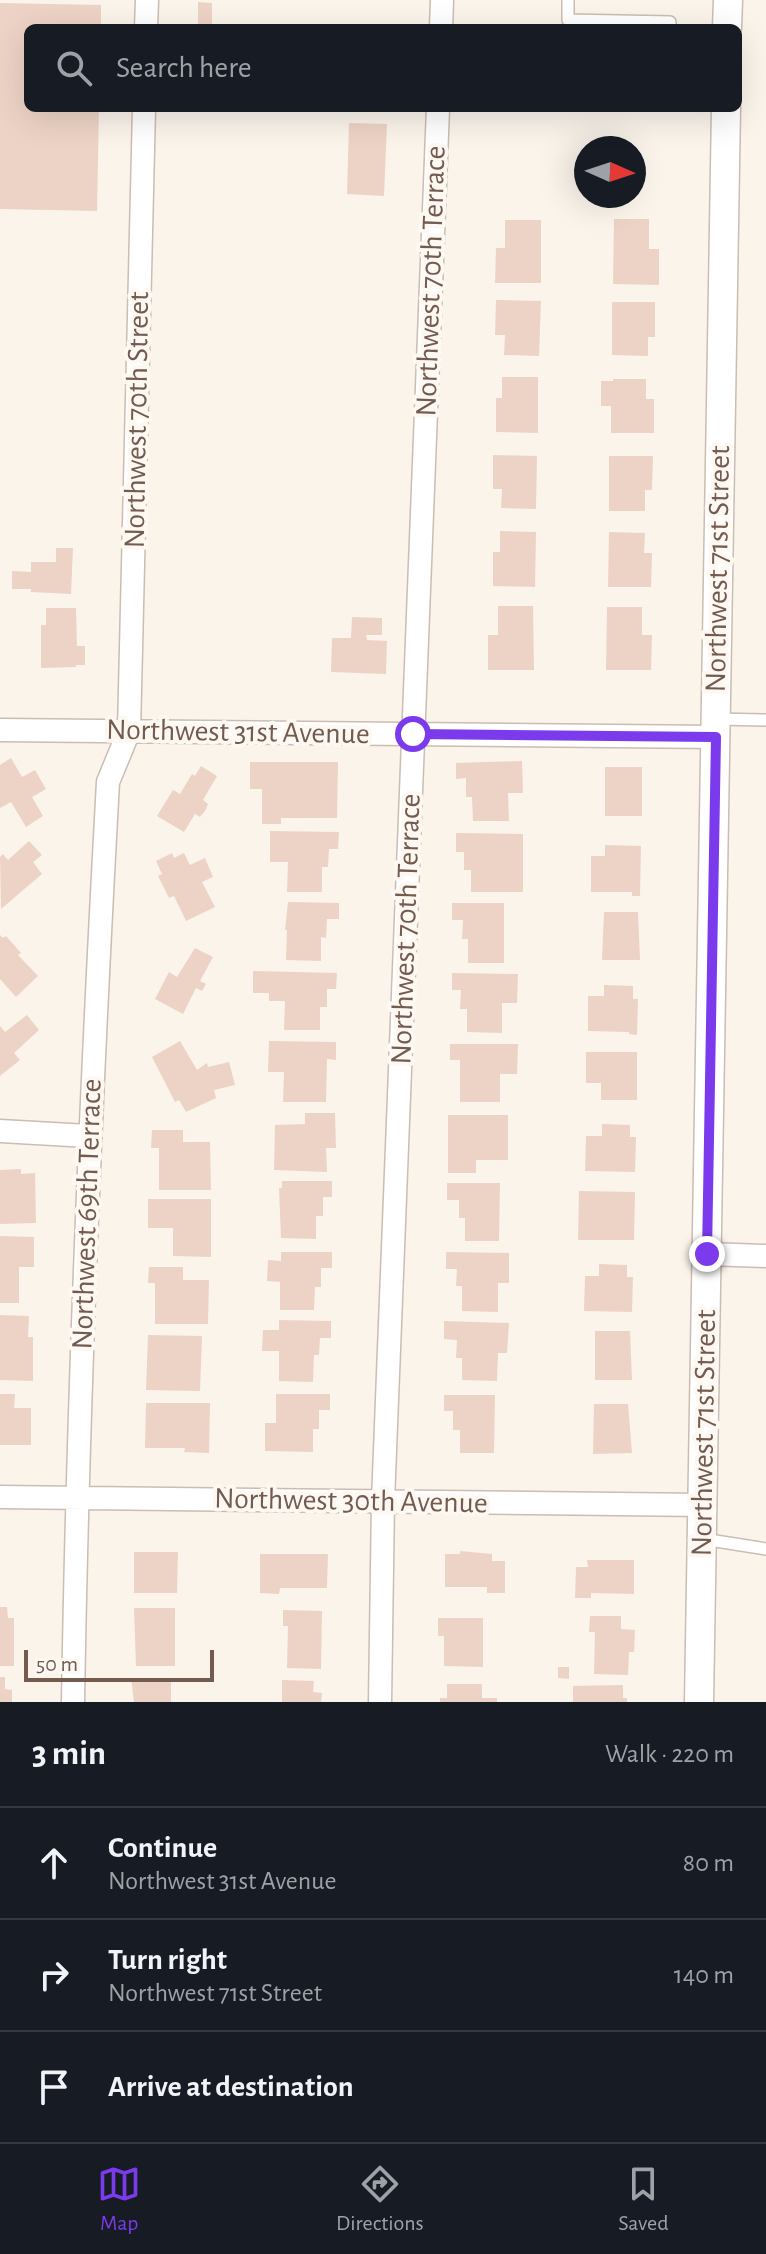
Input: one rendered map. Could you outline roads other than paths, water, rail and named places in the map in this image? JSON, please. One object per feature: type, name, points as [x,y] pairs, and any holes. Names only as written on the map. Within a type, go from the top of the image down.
[{"type":"street","points":[[146,24],[147,0]]},
{"type":"street","points":[[441,24],[442,0]]},
{"type":"street","points":[[727,24],[728,0]]},
{"type":"street","name":"Northwest 70th Street","points":[[129,731],[144,112]]},
{"type":"street","name":"Northwest 70th Terrace","points":[[380,1702],[383,1501],[438,112]]},
{"type":"street","name":"Northwest 71st Street","points":[[699,1702],[726,112]]},
{"type":"street","name":"Northwest 31st Avenue","points":[[0,730],[413,734],[716,728]]},
{"type":"street","name":"Northwest 69th Terrace","points":[[73,1702],[76,1498],[88,1136],[108,782],[129,731]]},
{"type":"street","points":[[0,1131],[88,1136]]},
{"type":"street","points":[[707,1254],[766,1256]]},
{"type":"street","name":"Northwest 30th Avenue","points":[[0,1497],[703,1505]]},
{"type":"lane","points":[[568,0],[568,20],[670,24]]},
{"type":"lane","points":[[716,728],[766,720]]},
{"type":"lane","points":[[702,1538],[766,1549]]}]
